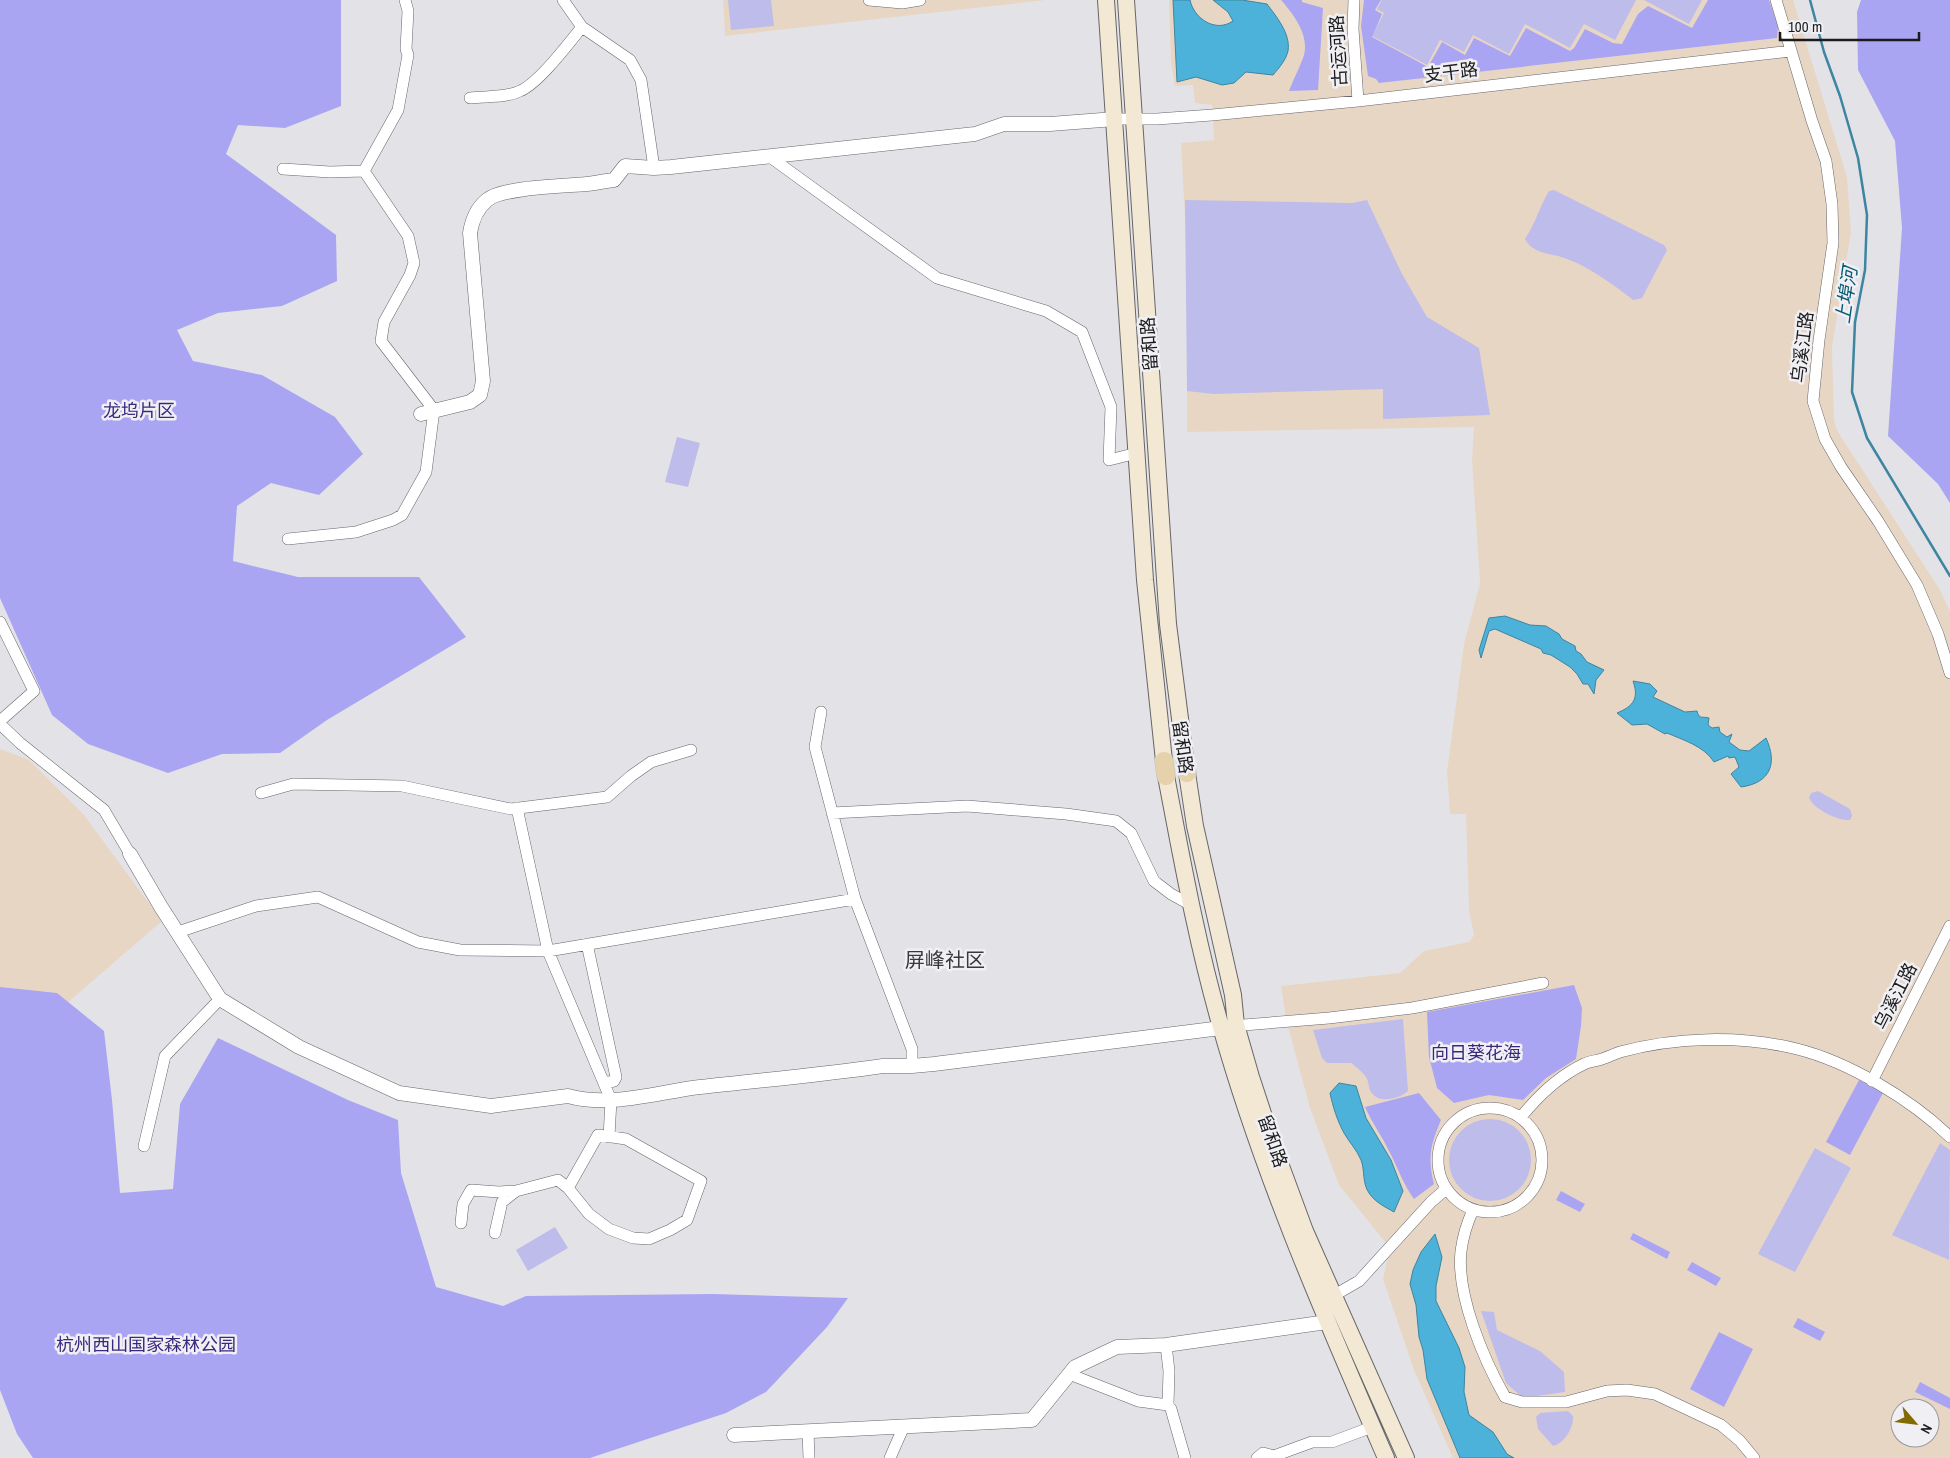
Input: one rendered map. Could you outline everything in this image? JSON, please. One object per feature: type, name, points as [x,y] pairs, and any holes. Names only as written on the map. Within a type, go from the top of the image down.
[{"type":"main road","name":"留和路","points":[[1106,0],[1147,605],[1165,768],[1191,905],[1229,1026],[1269,1177],[1289,1231],[1386,1458]]},
{"type":"main road","name":"留和路","points":[[1126,0],[1168,624],[1194,826],[1233,995],[1229,1026],[1305,1231],[1406,1458]]},
{"type":"street","points":[[364,171],[398,110],[408,55],[406,49],[408,11],[405,0]]},
{"type":"street","points":[[563,0],[582,27],[630,60],[641,80],[654,168]]},
{"type":"street","points":[[869,0],[902,3],[920,0]]},
{"type":"street","name":"古运河路","points":[[1354,0],[1353,28],[1358,101]]},
{"type":"street","name":"乌溪江路","points":[[1776,0],[1826,161],[1832,204],[1833,243],[1819,340],[1814,400],[1825,439],[1917,585],[1938,634],[1950,673]]},
{"type":"street","points":[[470,98],[503,95],[521,91],[536,80],[582,27]]},
{"type":"street","name":"支干路","points":[[1115,120],[1212,115],[1358,101],[1791,51]]},
{"type":"street","points":[[428,412],[470,402],[480,395],[483,381],[470,233],[472,220],[489,198],[536,188],[590,184],[614,180],[625,166],[654,168],[770,157],[975,134],[1004,124],[1050,124],[1115,120]]},
{"type":"street","points":[[770,157],[938,278],[1046,311],[1082,332],[1111,407],[1109,460],[1137,453]]},
{"type":"street","points":[[283,169],[330,172],[364,171]]},
{"type":"street","points":[[288,539],[356,532],[393,520],[402,515],[426,472],[428,412],[381,341],[384,322],[410,275],[414,263],[408,236],[364,171]]},
{"type":"street","points":[[0,622],[34,691],[0,723],[20,743],[104,810],[220,999],[299,1047],[398,1093],[491,1106],[568,1096],[579,1099],[611,1100],[698,1087],[883,1066],[912,1066],[1229,1026],[1329,1018],[1412,1008],[1543,983]]},
{"type":"street","points":[[821,712],[815,747],[855,899],[912,1049],[912,1066]]},
{"type":"street","points":[[260,793],[293,784],[402,786],[511,809],[607,797],[651,762],[691,750]]},
{"type":"street","points":[[832,813],[967,806],[1066,814],[1116,821],[1131,833],[1154,882],[1191,905]]},
{"type":"street","points":[[517,808],[548,951],[611,1100],[610,1137]]},
{"type":"street","points":[[178,932],[256,906],[318,897],[418,942],[460,950],[548,951],[855,899]]},
{"type":"street","name":"乌溪江路","points":[[1872,1082],[1950,926]]},
{"type":"street","points":[[588,944],[616,1077],[614,1081],[604,1083]]},
{"type":"street","points":[[144,1146],[165,1056],[220,999]]},
{"type":"street","points":[[1521,1117],[1535,1099],[1554,1083],[1585,1063],[1647,1046],[1688,1040],[1738,1041],[1797,1049],[1848,1069],[1901,1097],[1950,1137]]},
{"type":"street","points":[[1484,1108],[1497,1108],[1521,1117],[1536,1134],[1543,1156],[1542,1168],[1531,1196],[1507,1210],[1490,1213],[1463,1206],[1446,1189],[1440,1177],[1438,1157],[1443,1137],[1450,1126],[1460,1117],[1471,1111],[1484,1108]]},
{"type":"street","points":[[461,1223],[463,1204],[471,1190],[484,1192],[516,1191],[558,1180],[568,1188],[589,1214],[609,1229],[633,1238],[650,1239],[687,1220],[701,1181],[626,1139],[598,1135],[568,1188]]},
{"type":"street","points":[[1333,1296],[1359,1281],[1431,1202],[1446,1189]]},
{"type":"street","points":[[495,1233],[502,1202],[516,1191]]},
{"type":"street","points":[[1474,1210],[1466,1226],[1461,1252],[1461,1273],[1480,1348],[1492,1374],[1506,1397],[1522,1402],[1566,1402],[1607,1391],[1627,1390],[1655,1394],[1720,1425],[1740,1441],[1754,1458]]},
{"type":"street","points":[[734,1435],[1032,1420],[1075,1367],[1117,1347],[1166,1345],[1327,1322]]},
{"type":"street","points":[[1166,1345],[1169,1371],[1168,1405],[1171,1409],[1184,1458]]},
{"type":"street","points":[[1069,1374],[1138,1401],[1168,1405]]},
{"type":"street","points":[[890,1458],[904,1426]]},
{"type":"street","points":[[1257,1458],[1263,1453],[1275,1457],[1312,1442],[1332,1442],[1372,1426]]},
{"type":"street","points":[[808,1431],[809,1458]]},
{"type":"shaded area","points":[[723,0],[1046,0],[725,36]]},
{"type":"shaded area","points":[[728,0],[771,0],[774,26],[731,30]]},
{"type":"shaded area","points":[[1169,0],[1793,0],[1847,177],[1851,232],[1832,347],[1834,421],[1838,432],[1940,590],[1950,611],[1950,1458],[1453,1458],[1414,1370],[1383,1279],[1390,1248],[1339,1185],[1310,1108],[1286,1019],[1281,986],[1400,973],[1424,951],[1469,942],[1474,935],[1469,910],[1466,814],[1450,814],[1447,772],[1464,644],[1480,583],[1472,460],[1474,427],[1187,432],[1187,257],[1181,143],[1214,140],[1212,105],[1195,103],[1193,85],[1175,86],[1171,63]]},
{"type":"shaded area","points":[[1173,0],[1190,0],[1196,13],[1213,25],[1226,24],[1233,21],[1228,12],[1213,0],[1242,0],[1267,4],[1285,32],[1288,45],[1286,58],[1273,75],[1246,72],[1234,83],[1222,85],[1196,77],[1177,82]]},
{"type":"shaded area","points":[[1382,0],[1636,0],[1615,40],[1584,24],[1570,48],[1525,24],[1509,54],[1473,35],[1464,52],[1440,40],[1427,65],[1372,36],[1384,13],[1377,9]]},
{"type":"shaded area","points":[[1644,0],[1702,0],[1689,24]]},
{"type":"shaded area","points":[[1554,190],[1664,245],[1667,250],[1642,298],[1633,300],[1588,269],[1568,259],[1531,247],[1525,239],[1549,191]]},
{"type":"shaded area","points":[[1185,200],[1352,203],[1367,200],[1402,274],[1427,317],[1479,348],[1490,415],[1383,419],[1383,389],[1214,394],[1187,391]]},
{"type":"shaded area","points":[[677,437],[700,443],[688,487],[665,482]]},
{"type":"shaded area","points":[[1505,616],[1530,625],[1546,626],[1559,634],[1562,639],[1575,646],[1576,651],[1587,662],[1604,670],[1596,680],[1594,694],[1588,684],[1583,684],[1570,667],[1551,655],[1543,653],[1541,649],[1495,629],[1489,631],[1481,658],[1479,650],[1489,618]]},
{"type":"shaded area","points":[[1633,681],[1650,684],[1657,691],[1653,697],[1685,712],[1697,711],[1700,717],[1709,718],[1708,725],[1712,728],[1719,727],[1720,732],[1727,737],[1732,734],[1729,742],[1740,750],[1749,751],[1766,738],[1770,747],[1771,764],[1765,777],[1751,785],[1741,787],[1731,774],[1739,767],[1735,757],[1729,758],[1728,756],[1714,762],[1705,752],[1686,741],[1667,733],[1665,734],[1647,724],[1632,725],[1617,713],[1634,701],[1635,687]]},
{"type":"shaded area","points":[[0,749],[29,760],[84,815],[162,921],[44,1023],[0,999]]},
{"type":"shaded area","points":[[1818,791],[1850,809],[1852,816],[1850,820],[1839,819],[1816,806],[1809,798],[1811,793]]},
{"type":"shaded area","name":"向日葵花海","points":[[1403,1019],[1408,1091],[1390,1099],[1375,1096],[1370,1090],[1365,1075],[1351,1063],[1327,1063],[1322,1058],[1313,1030]]},
{"type":"shaded area","points":[[1339,1083],[1356,1086],[1366,1118],[1391,1160],[1403,1191],[1394,1212],[1377,1202],[1367,1189],[1361,1160],[1346,1136],[1332,1103],[1330,1093]]},
{"type":"shaded area","points":[[1482,1119],[1498,1119],[1513,1126],[1524,1137],[1531,1152],[1528,1176],[1519,1189],[1498,1201],[1482,1201],[1467,1194],[1456,1183],[1449,1168],[1449,1152],[1456,1137],[1467,1126]]},
{"type":"shaded area","points":[[1940,1143],[1950,1150],[1949,1260],[1892,1235]]},
{"type":"shaded area","points":[[1815,1148],[1851,1168],[1795,1272],[1758,1254]]},
{"type":"shaded area","points":[[555,1227],[568,1248],[528,1271],[516,1250]]},
{"type":"shaded area","points":[[1435,1234],[1442,1257],[1436,1286],[1436,1301],[1459,1348],[1465,1367],[1464,1392],[1469,1415],[1493,1432],[1507,1454],[1514,1458],[1460,1458],[1427,1379],[1419,1337],[1416,1305],[1410,1284],[1413,1270],[1421,1252]]},
{"type":"shaded area","points":[[1481,1311],[1494,1312],[1497,1330],[1540,1351],[1564,1372],[1565,1392],[1523,1398],[1506,1383]]},
{"type":"shaded area","points":[[1568,1411],[1573,1416],[1570,1430],[1561,1442],[1553,1446],[1538,1429],[1536,1417],[1540,1413]]},
{"type":"green space","name":"龙坞片区","points":[[0,0],[341,0],[341,106],[285,128],[238,125],[226,154],[336,235],[337,281],[282,306],[218,313],[177,330],[193,361],[262,375],[335,417],[363,454],[319,495],[271,483],[237,506],[233,561],[298,577],[419,577],[466,637],[327,720],[280,753],[222,754],[168,773],[88,744],[52,715],[0,598]]},
{"type":"green space","points":[[1281,0],[1302,0],[1302,2],[1323,8],[1318,90],[1289,91],[1303,58],[1305,42],[1296,19]]},
{"type":"green space","points":[[1364,0],[1381,0],[1375,10],[1382,14],[1372,37],[1428,67],[1442,42],[1465,55],[1474,38],[1510,56],[1526,28],[1570,51],[1574,48],[1585,29],[1613,43],[1622,44],[1638,14],[1648,6],[1692,28],[1708,0],[1769,0],[1778,26],[1777,38],[1379,83],[1376,79],[1368,76],[1361,26]]},
{"type":"green space","points":[[1861,0],[1950,0],[1950,503],[1938,484],[1888,436],[1902,228],[1895,141],[1858,70],[1857,12]]},
{"type":"green space","points":[[1574,985],[1582,1008],[1576,1059],[1546,1078],[1523,1100],[1489,1095],[1454,1103],[1437,1088],[1429,1057],[1427,1012]]},
{"type":"green space","name":"杭州西山国家森林公园","points":[[0,987],[57,993],[104,1031],[120,1193],[173,1189],[180,1104],[218,1038],[348,1100],[398,1120],[401,1173],[436,1287],[503,1306],[526,1296],[713,1294],[848,1298],[827,1327],[766,1392],[726,1413],[590,1458],[33,1458],[17,1434],[0,1390]]},
{"type":"green space","points":[[1859,1080],[1883,1093],[1850,1155],[1826,1142]]},
{"type":"green space","points":[[1419,1093],[1441,1120],[1431,1151],[1434,1184],[1414,1199],[1365,1107]]},
{"type":"green space","points":[[1561,1191],[1585,1204],[1580,1212],[1556,1200]]},
{"type":"green space","points":[[1633,1233],[1670,1252],[1667,1259],[1630,1239]]},
{"type":"green space","points":[[1692,1262],[1721,1278],[1716,1286],[1687,1270]]},
{"type":"green space","points":[[1798,1318],[1825,1332],[1820,1341],[1793,1327]]},
{"type":"green space","points":[[1719,1332],[1753,1349],[1724,1407],[1690,1389]]},
{"type":"green space","points":[[1920,1382],[1950,1398],[1950,1409],[1940,1404],[1940,1398],[1927,1398],[1915,1392]]},
{"type":"waterway","name":"上埠河","points":[[1810,0],[1824,52],[1840,96],[1858,158],[1867,215],[1865,270],[1855,322],[1852,392],[1867,438],[1950,576]]},
{"type":"district","name":"屏峰社区","points":[[945,959]]}]
